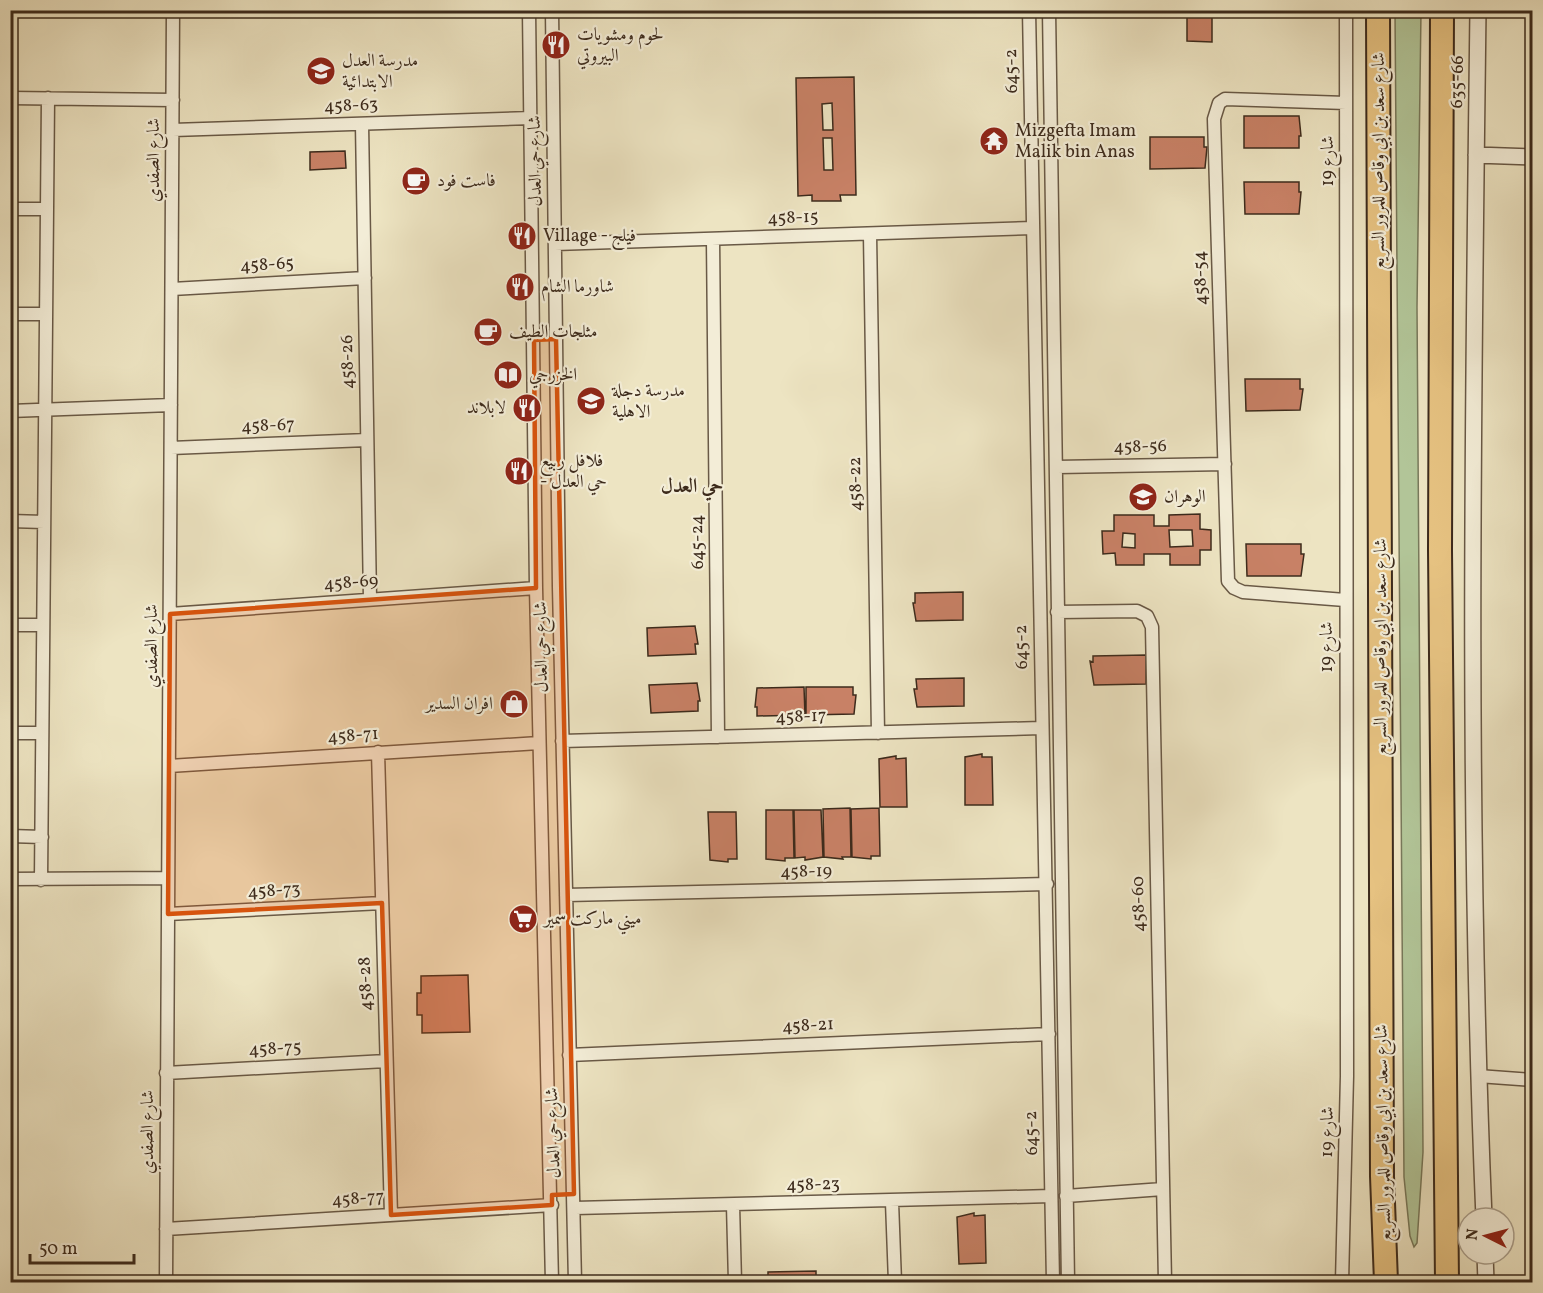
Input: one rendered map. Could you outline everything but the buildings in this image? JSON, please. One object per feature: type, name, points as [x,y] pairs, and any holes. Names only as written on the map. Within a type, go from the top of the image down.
[{"type":"highway","name":"شارع سعد بن ابي وقاص للمرور السريع","points":[[1378,10],[1382,1176],[1386,1282]]},
{"type":"highway","points":[[1442,10],[1440,550],[1447,1282]]},
{"type":"highway","points":[[1377,1282],[1382,1176]]},
{"type":"street","name":"شارع الصفدي","points":[[166,1282],[173,10]]},
{"type":"street","name":"شارع حي العدل","points":[[529,10],[536,588],[552,1200],[552,1282]]},
{"type":"street","name":"شارع حي العدل","points":[[552,10],[562,741],[575,1282]]},
{"type":"street","name":"645-2","points":[[1029,10],[1053,1282]]},
{"type":"street","name":"645-2","points":[[1049,10],[1068,1282]]},
{"type":"street","name":"شارع 19","points":[[1342,1282],[1347,1076],[1346,10]]},
{"type":"street","name":"635-66","points":[[1478,10],[1473,715],[1478,1076],[1483,1206]]},
{"type":"street","points":[[10,98],[173,100]]},
{"type":"street","points":[[41,880],[48,98]]},
{"type":"street","name":"458-54","points":[[1345,600],[1243,592],[1234,588],[1228,581],[1214,119],[1219,103],[1225,99],[1346,103]]},
{"type":"street","name":"458-63","points":[[173,130],[531,118]]},
{"type":"street","name":"458-26","points":[[362,124],[370,599]]},
{"type":"street","points":[[1476,155],[1533,157]]},
{"type":"street","points":[[10,209],[47,209]]},
{"type":"street","name":"458-15","points":[[555,244],[1033,228]]},
{"type":"street","name":"458-22","points":[[870,234],[878,733]]},
{"type":"street","name":"645-24","points":[[713,239],[718,737]]},
{"type":"street","name":"458-65","points":[[172,289],[365,278]]},
{"type":"street","points":[[10,314],[46,314]]},
{"type":"street","points":[[534,340],[556,339]]},
{"type":"street","points":[[10,411],[171,405]]},
{"type":"street","name":"458-67","points":[[171,448],[368,440]]},
{"type":"street","name":"458-56","points":[[1057,467],[1225,464]]},
{"type":"street","points":[[10,521],[44,522]]},
{"type":"street","name":"458-69","points":[[170,614],[536,588]]},
{"type":"street","name":"458-60","points":[[1057,612],[1137,611],[1147,616],[1152,627],[1165,1282]]},
{"type":"street","points":[[10,626],[43,625]]},
{"type":"street","name":"458-17","points":[[562,741],[1041,728]]},
{"type":"street","points":[[10,733],[42,733]]},
{"type":"street","name":"458-71","points":[[169,766],[539,743]]},
{"type":"street","name":"458-28","points":[[378,752],[391,1215]]},
{"type":"street","points":[[10,836],[42,837]]},
{"type":"street","points":[[10,879],[168,878]]},
{"type":"street","name":"458-19","points":[[566,895],[1047,884]]},
{"type":"street","name":"458-73","points":[[168,914],[382,903]]},
{"type":"street","points":[[1049,979],[1064,978]]},
{"type":"street","name":"458-21","points":[[569,1055],[1049,1034]]},
{"type":"street","name":"458-75","points":[[166,1073],[386,1061]]},
{"type":"street","points":[[1478,1076],[1533,1080]]},
{"type":"street","points":[[1066,1196],[1163,1189]]},
{"type":"street","name":"458-77","points":[[166,1229],[391,1215],[552,1200],[574,1194]]},
{"type":"street","name":"458-23","points":[[575,1208],[892,1202],[1051,1196]]},
{"type":"street","points":[[892,1202],[895,1282]]},
{"type":"street","points":[[733,1205],[735,1282]]},
{"type":"street","points":[[1485,1266],[1486,1282]]},
{"type":"highlighted area","points":[[556,339],[574,1194],[552,1195],[552,1205],[391,1215],[382,903],[168,914],[170,614],[536,588],[534,340]]},
{"type":"green space","points":[[1395,11],[1421,11],[1417,307],[1423,1152],[1417,1243],[1414,1247],[1410,1236],[1404,1177]]},
{"type":"place","name":"لحوم ومشويات البيروتي","points":[[556,45]]},
{"type":"place","name":"مدرسة العدل الابتدائية","points":[[321,71]]},
{"type":"place","name":"Mizgefta Imam Malik bin Anas","points":[[994,141]]},
{"type":"place","name":"فاست فود","points":[[416,181]]},
{"type":"place","name":"Village - فيلج","points":[[522,236]]},
{"type":"place","name":"شاورما الشام","points":[[520,287]]},
{"type":"place","name":"مثلجات الطيف","points":[[488,332]]},
{"type":"place","name":"الخزرجي","points":[[508,375]]},
{"type":"place","name":"مدرسة دجلة الاهلية","points":[[591,401]]},
{"type":"place","name":"لابلاند","points":[[527,408]]},
{"type":"place","name":"فلافل ربيع - حي العدل","points":[[519,471]]},
{"type":"place","name":"الوهران","points":[[1143,497]]},
{"type":"place","name":"افران السدير","points":[[514,704]]},
{"type":"place","name":"ميني ماركت سمير","points":[[523,919]]},
{"type":"district","name":"حي العدل","points":[[692,487]]}]
